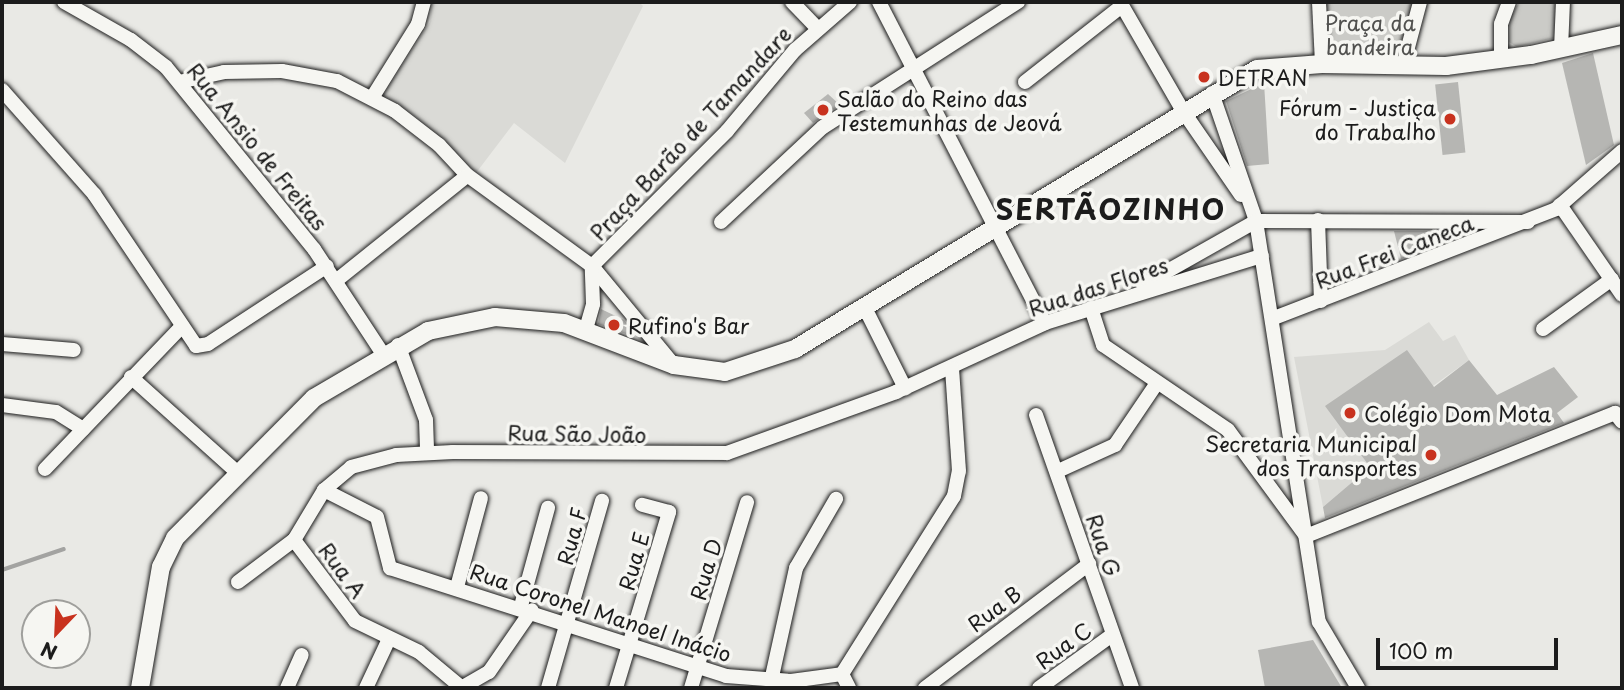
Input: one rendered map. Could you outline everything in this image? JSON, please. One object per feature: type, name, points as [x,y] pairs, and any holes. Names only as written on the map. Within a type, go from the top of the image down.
[{"type":"street","name":"Rua Ansio de Freitas","points":[[64,2],[139,45],[179,82],[327,266],[390,350],[426,420],[427,453]]},
{"type":"street","points":[[372,98],[418,24],[424,2]]},
{"type":"street","points":[[792,2],[818,29]]},
{"type":"street","name":"Praça Barão de Tamandare","points":[[592,266],[818,29],[850,2]]},
{"type":"street","points":[[879,2],[1045,323]]},
{"type":"street","points":[[722,222],[822,127],[1018,2]]},
{"type":"street","points":[[1319,2],[1322,64]]},
{"type":"street","points":[[1403,66],[1420,2]]},
{"type":"street","points":[[1502,59],[1501,24],[1508,2]]},
{"type":"street","points":[[1561,49],[1563,2]]},
{"type":"street","points":[[1025,82],[1121,4],[1183,111],[1254,216]]},
{"type":"street","points":[[140,688],[165,554],[238,473],[314,398],[390,350],[466,319],[540,320],[586,329],[674,365],[725,372],[764,361],[864,306],[1212,93],[1257,69],[1322,64],[1403,66],[1502,59],[1561,49],[1622,34]]},
{"type":"street","points":[[179,82],[224,72],[282,71],[328,78],[372,98],[419,127],[467,176],[592,266],[674,365]]},
{"type":"street","points":[[2,90],[94,194],[197,346],[208,344],[327,266]]},
{"type":"street","points":[[1212,93],[1254,216],[1274,318],[1306,536],[1324,637],[1358,688]]},
{"type":"street","name":"Rua Frei Caneca","points":[[1274,318],[1528,222],[1560,205],[1622,151]]},
{"type":"street","points":[[337,280],[467,176]]},
{"type":"street","points":[[1560,205],[1622,295]]},
{"type":"street","points":[[1129,293],[1254,216],[1317,220],[1528,222]]},
{"type":"street","points":[[1317,220],[1321,301]]},
{"type":"street","name":"Rua das Flores","points":[[952,368],[1045,323],[1129,293],[1262,256]]},
{"type":"street","points":[[586,329],[593,304],[592,266]]},
{"type":"street","points":[[1543,329],[1612,279]]},
{"type":"street","points":[[864,306],[905,388]]},
{"type":"street","points":[[1091,308],[1103,345],[1228,430],[1306,536]]},
{"type":"street","points":[[45,469],[182,326]]},
{"type":"street","points":[[2,344],[74,350]]},
{"type":"street","points":[[849,688],[842,674],[954,496],[959,471],[952,368]]},
{"type":"street","name":"Rua São João","points":[[238,582],[294,540],[324,490],[351,467],[427,453],[727,453],[952,368]]},
{"type":"street","points":[[131,377],[238,473]]},
{"type":"street","points":[[1058,471],[1115,445],[1157,383]]},
{"type":"street","points":[[2,405],[56,412],[83,429]]},
{"type":"street","name":"Rua G","points":[[1036,415],[1058,471],[1132,688]]},
{"type":"street","points":[[1306,536],[1619,417]]},
{"type":"street","name":"Rua Coronel Manoel Inácio","points":[[324,490],[377,517],[390,568],[526,608],[698,667],[771,681],[842,674]]},
{"type":"street","points":[[457,587],[481,498]]},
{"type":"street","points":[[771,681],[796,568],[836,499]]},
{"type":"street","name":"Rua F","points":[[548,688],[601,501]]},
{"type":"street","name":"Rua D","points":[[691,688],[747,502]]},
{"type":"street","name":"Rua E","points":[[616,688],[669,512],[642,505]]},
{"type":"street","points":[[366,688],[389,639],[441,667],[462,688],[489,672],[526,608],[548,508]]},
{"type":"street","name":"Rua A","points":[[294,540],[360,625],[389,639]]},
{"type":"street","name":"Rua B","points":[[925,688],[1089,564]]},
{"type":"street","name":"Rua C","points":[[1040,688],[1112,635]]},
{"type":"street","points":[[287,688],[302,655]]},
{"type":"shaded area","points":[[432,2],[639,2],[643,6],[565,163],[514,123],[476,173],[415,116],[383,95],[430,22]]},
{"type":"shaded area","name":"Colégio Dom Mota","points":[[1429,322],[1443,341],[1455,335],[1469,360],[1355,442],[1370,467],[1323,507],[1294,357],[1385,350]]},
{"type":"green space","name":"Praça da bandeira","points":[[1319,2],[1420,2],[1403,66],[1322,64]]},
{"type":"green space","points":[[1519,2],[1560,2],[1554,38],[1517,47],[1509,42],[1510,19]]},
{"type":"building","points":[[1593,53],[1614,145],[1586,165],[1562,63]]},
{"type":"building","name":"Fórum - Justiça do Trabalho","points":[[1458,82],[1465,153],[1443,155],[1435,84]]},
{"type":"building","points":[[1264,83],[1269,164],[1247,166],[1226,101]]},
{"type":"building","name":"Salão do Reino das Testemunhas de Jeová","points":[[828,94],[840,105],[813,123],[804,113]]},
{"type":"building","points":[[1394,231],[1471,231],[1401,259]]},
{"type":"building","name":"Rufino's Bar","points":[[601,309],[624,320],[631,329],[629,335],[598,324]]},
{"type":"building","name":"Secretaria Municipal dos Transportes","points":[[1407,350],[1434,387],[1469,360],[1497,395],[1554,367],[1578,397],[1557,413],[1564,423],[1325,518],[1323,507],[1370,467],[1325,406]]},
{"type":"building","points":[[1313,640],[1342,688],[1265,688],[1258,650]]},
{"type":"waterway","points":[[2,570],[64,549]]},
{"type":"place","name":"DETRAN","points":[[1204,77]]},
{"type":"place","name":"Salão do Reino das Testemunhas de Jeová","points":[[823,110]]},
{"type":"place","name":"Fórum - Justiça do Trabalho","points":[[1450,119]]},
{"type":"place","name":"Rufino's Bar","points":[[614,325]]},
{"type":"place","name":"Colégio Dom Mota","points":[[1350,413]]},
{"type":"place","name":"Secretaria Municipal dos Transportes","points":[[1431,455]]},
{"type":"district","name":"SERTÃOZINHO","points":[[1111,209]]}]
